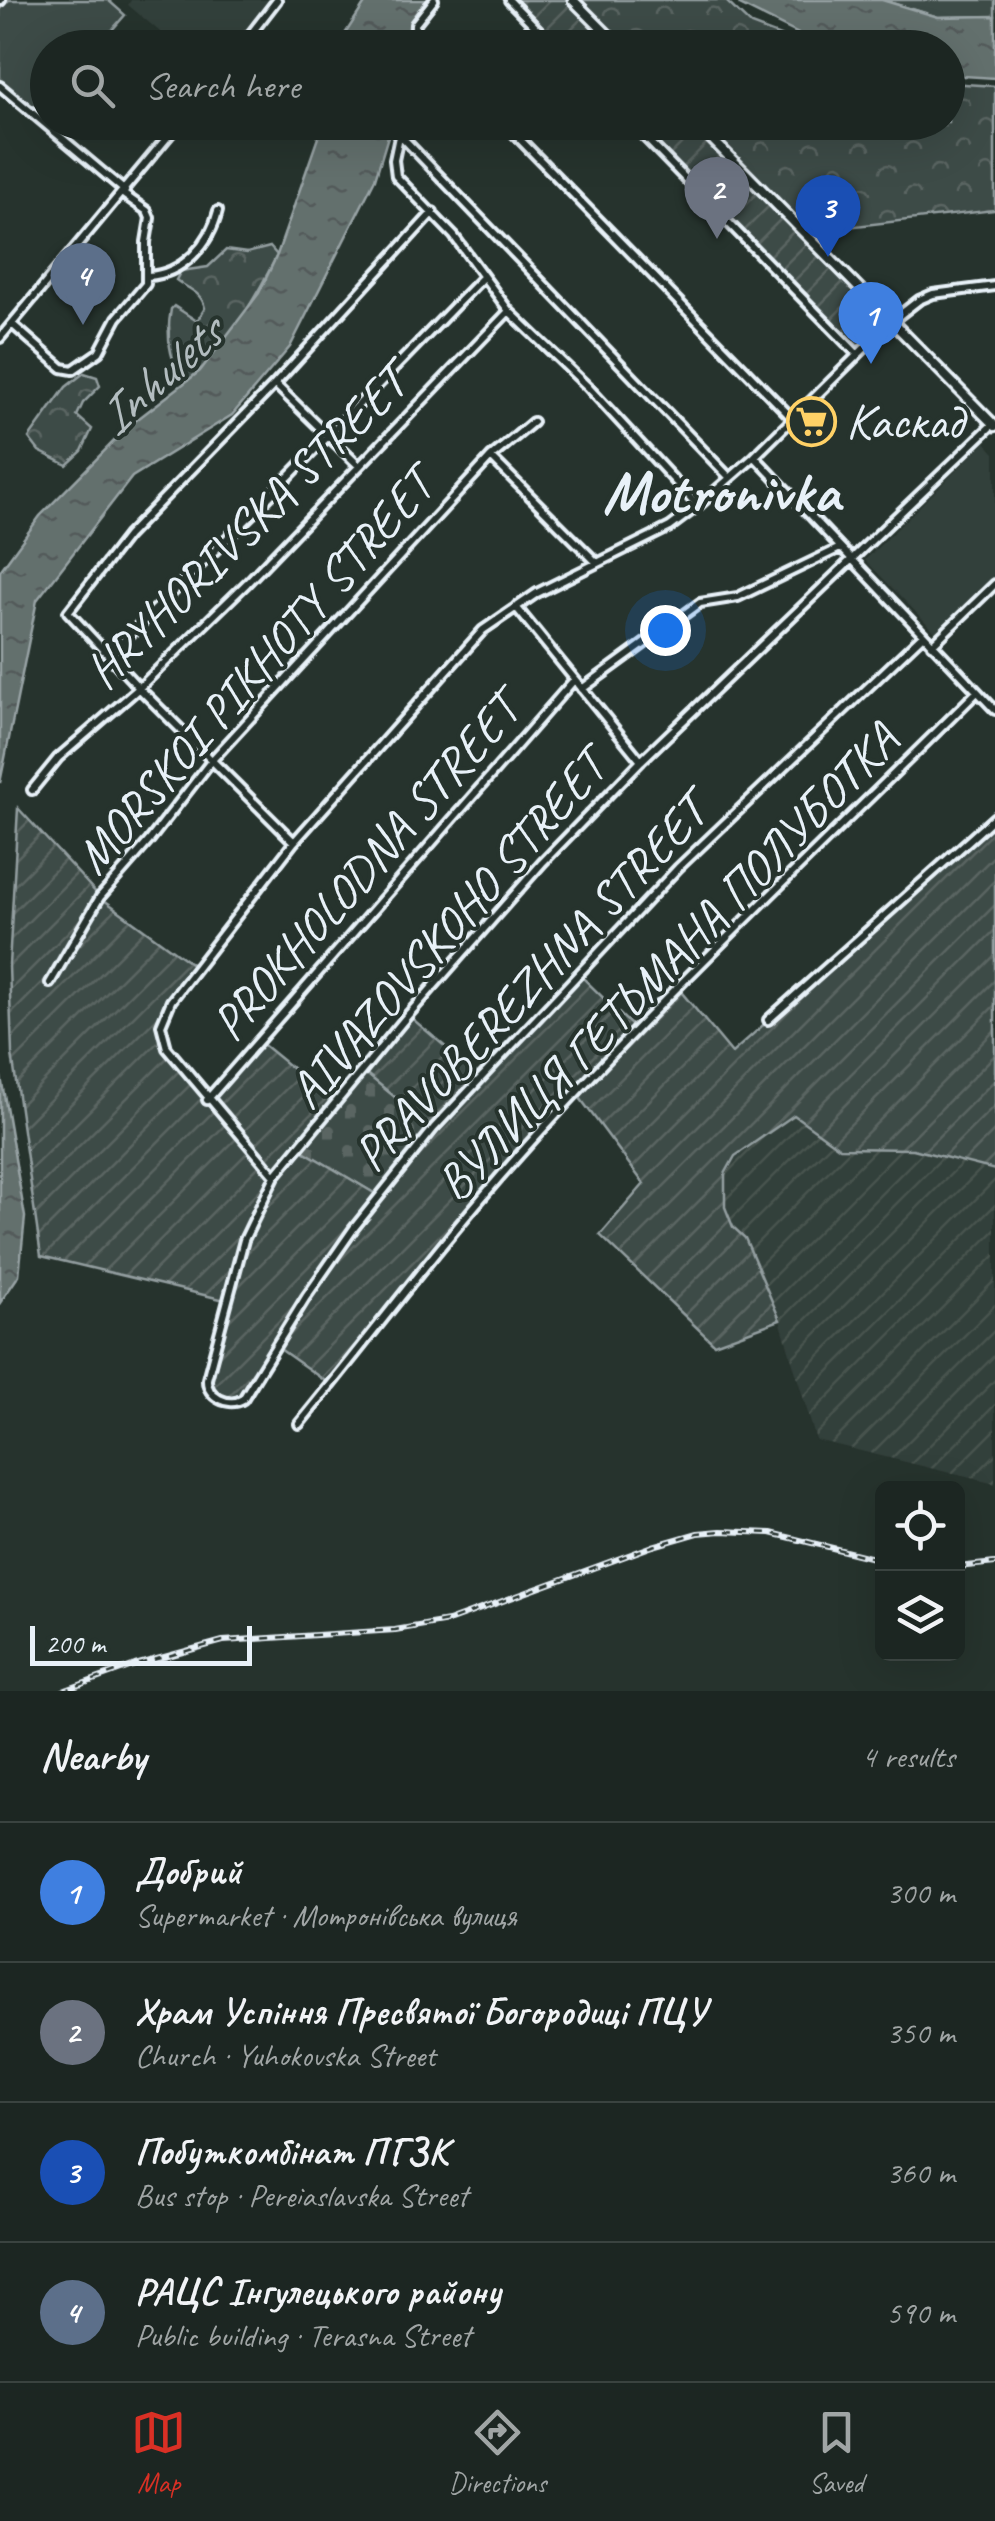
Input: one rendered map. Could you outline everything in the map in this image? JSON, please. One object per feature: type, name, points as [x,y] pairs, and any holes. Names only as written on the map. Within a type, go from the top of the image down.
[{"type":"street","points":[[254,30],[277,0]]},
{"type":"street","points":[[415,30],[415,24],[434,0]]},
{"type":"street","points":[[509,0],[538,30]]},
{"type":"street","points":[[574,0],[603,30]]},
{"type":"street","points":[[0,86],[30,112]]},
{"type":"street","points":[[12,324],[62,368],[74,370],[99,352],[116,318],[140,294],[148,276],[147,211],[63,140]]},
{"type":"street","points":[[0,338],[166,140]]},
{"type":"street","points":[[398,140],[396,176],[433,212],[510,311],[588,387],[698,506]]},
{"type":"street","points":[[405,140],[730,478]]},
{"type":"street","points":[[521,140],[792,418]]},
{"type":"street","points":[[648,140],[858,354]]},
{"type":"street","points":[[713,140],[994,425]]},
{"type":"street","points":[[148,276],[166,274],[187,261],[208,238],[218,211]]},
{"type":"street","points":[[294,842],[68,612],[128,536],[433,212]]},
{"type":"street","points":[[109,655],[482,278]]},
{"type":"street","points":[[276,1176],[207,1100],[167,1048],[161,1026],[164,1011],[294,842],[475,638],[566,577],[670,527],[698,506],[919,300],[934,294],[995,286]]},
{"type":"street","name":"HRYHORIVSKA STREET","points":[[32,790],[58,758],[140,688],[247,583],[510,311]]},
{"type":"street","points":[[275,384],[359,466]]},
{"type":"street","name":"MORSKOI PIKHOTY STREET","points":[[50,983],[100,897],[212,760],[491,457],[533,422]]},
{"type":"street","name":"AIVAZOVSKOHO STREET","points":[[226,1401],[207,1388],[208,1379],[244,1240],[276,1176],[494,918],[641,761],[994,425]]},
{"type":"street","points":[[754,456],[995,710]]},
{"type":"street","points":[[491,457],[597,563]]},
{"type":"street","name":"PROKHOLODNA STREET","points":[[582,689],[700,602],[738,597],[840,548]]},
{"type":"street","points":[[932,645],[995,584]]},
{"type":"street","points":[[516,607],[641,761]]},
{"type":"street","name":"PRAVOBEREZHNA STREET","points":[[226,1401],[244,1400],[306,1297],[354,1228],[434,1128],[678,868],[922,635]]},
{"type":"street","name":"PROKHOLODNA STREET","points":[[207,1100],[574,680]]},
{"type":"street","name":"ВУЛИЦЯ ГЕТЬМАНА ПОЛУБОТКА","points":[[299,1424],[517,1157],[607,1059],[977,692]]},
{"type":"street","points":[[768,1020],[995,817]]},
{"type":"shaded area","points":[[131,0],[277,0],[254,30],[158,30],[128,5]]},
{"type":"shaded area","points":[[985,442],[995,453],[995,578],[938,635],[865,560]]},
{"type":"shaded area","points":[[794,1115],[840,1148],[913,1149],[995,1170],[995,1484],[816,1440],[780,1320],[745,1238],[733,1227],[725,1207],[725,1174],[735,1156]]},
{"type":"green space","points":[[9,0],[108,0],[125,15],[112,30],[30,30],[30,105],[0,80],[0,10]]},
{"type":"green space","points":[[510,0],[573,0],[604,30],[539,30]]},
{"type":"green space","points":[[573,0],[725,0],[751,25],[764,30],[604,30]]},
{"type":"green space","points":[[882,0],[995,0],[995,16],[938,17]]},
{"type":"green space","points":[[965,84],[995,86],[995,210],[804,232],[712,140],[965,140]]},
{"type":"green space","points":[[647,140],[712,140],[892,321],[857,354]]},
{"type":"green space","points":[[270,247],[277,255],[249,307],[226,341],[185,383],[170,348],[171,309],[174,306],[197,321],[205,308],[197,294],[176,280],[181,271],[208,267],[226,250],[247,253]]},
{"type":"green space","points":[[84,373],[97,377],[100,386],[83,403],[77,416],[92,429],[82,451],[67,465],[39,451],[29,438],[66,387]]},
{"type":"green space","points":[[18,808],[100,897],[197,968],[169,1002],[161,1026],[174,1060],[207,1099],[260,1042],[336,1104],[300,1149],[379,1196],[434,1129],[363,1071],[408,1015],[482,1078],[579,974],[636,1030],[677,987],[732,1053],[995,817],[995,1170],[913,1149],[840,1148],[794,1115],[735,1156],[725,1174],[725,1207],[733,1227],[745,1238],[780,1320],[714,1344],[600,1235],[644,1184],[577,1094],[517,1157],[331,1385],[277,1347],[239,1403],[216,1397],[207,1388],[229,1301],[41,1256],[12,1054],[9,965]]},
{"type":"green space","points":[[363,1071],[434,1128],[379,1196],[300,1149]]},
{"type":"water","points":[[367,0],[426,0],[416,13],[411,30],[348,30]]},
{"type":"water","points":[[738,0],[882,0],[938,17],[995,16],[995,78],[965,76],[965,30],[791,30],[740,5]]},
{"type":"water","points":[[317,140],[387,140],[375,179],[290,347],[232,415],[132,477],[37,600],[0,783],[0,571],[40,516],[130,425],[200,371],[259,293],[277,255]]},
{"type":"water","points":[[0,1071],[25,1217],[19,1275],[0,1303]]},
{"type":"railway","points":[[63,1691],[135,1665],[223,1641],[395,1630],[448,1621],[698,1533],[771,1533],[875,1558]]},
{"type":"railway","points":[[965,1566],[995,1563]]},
{"type":"place","name":"Храм Успіння Пресвятої Богородиці ПЦУ","points":[[717,239]]},
{"type":"place","name":"Побуткомбінат ПГЗК","points":[[828,257]]},
{"type":"place","name":"РАЦС Інгулецького району","points":[[83,325]]},
{"type":"place","name":"Добрий","points":[[871,364]]},
{"type":"place","name":"Каскад","points":[[811,421]]},
{"type":"district","name":"Motronivka","points":[[721,492]]},
{"type":"water label","name":"Inhulets","points":[[159,376]]}]
